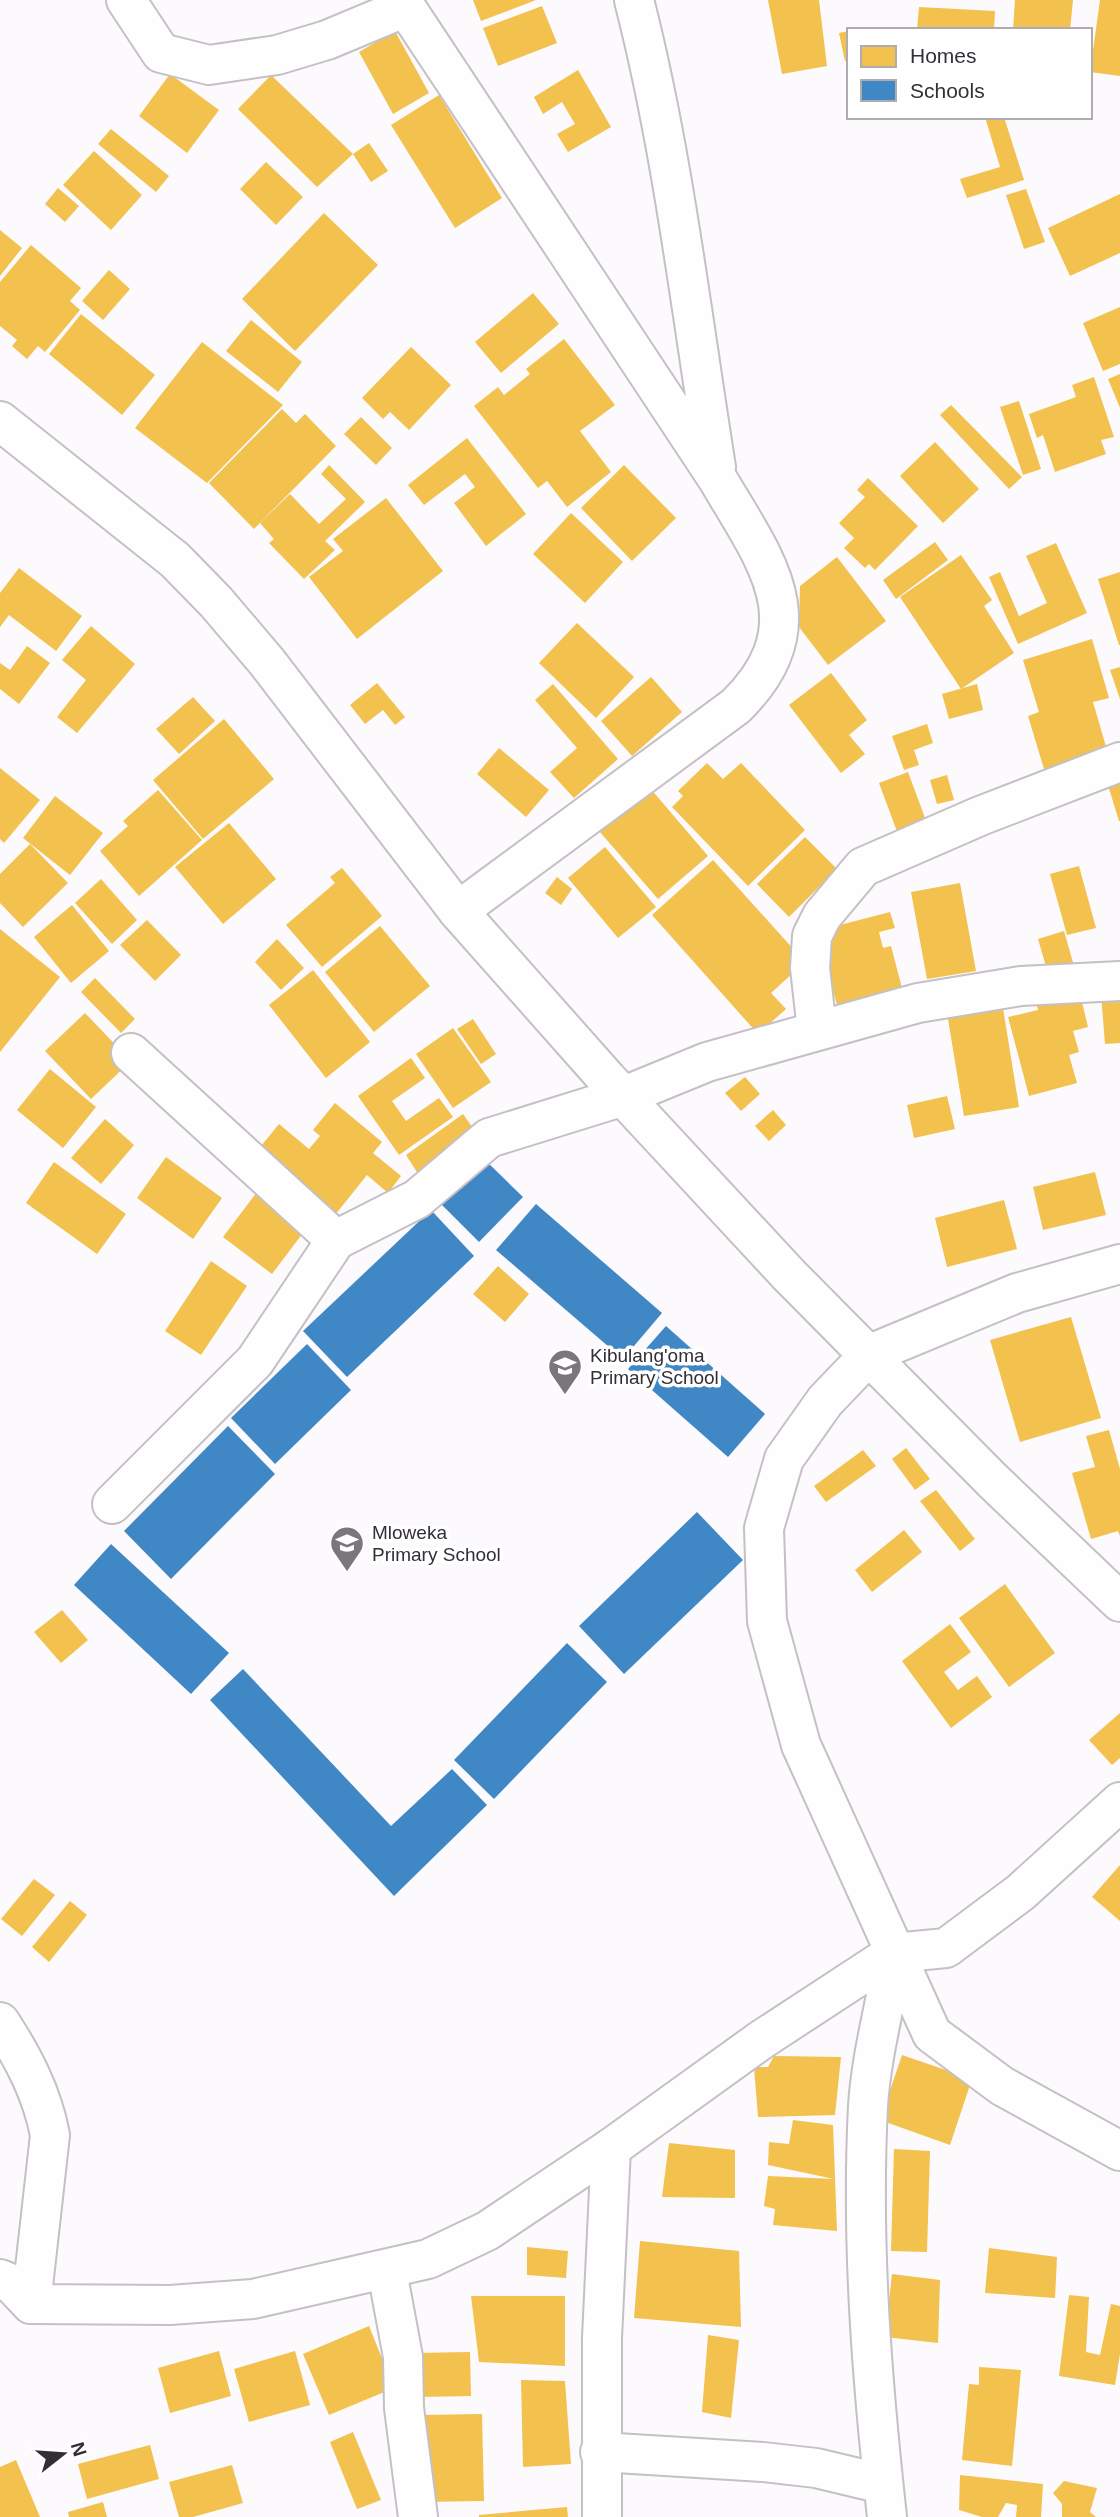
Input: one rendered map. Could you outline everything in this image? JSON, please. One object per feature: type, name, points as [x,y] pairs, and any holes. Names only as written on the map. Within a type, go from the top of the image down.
[{"type":"street","points":[[126,0],[161,53],[209,65],[277,55],[327,40],[403,3],[717,478],[764,558],[778,595],[774,657],[759,683],[736,706],[458,911]]},
{"type":"street","points":[[634,0],[647,52],[672,188],[717,478]]},
{"type":"street","points":[[0,421],[175,560],[216,602],[267,662],[458,911],[624,1096],[789,1275],[993,1480],[1115,1590]]},
{"type":"street","points":[[817,1030],[810,968],[812,936],[821,916],[863,867],[980,816],[1120,762]]},
{"type":"street","points":[[112,1504],[255,1362],[336,1240],[417,1199],[489,1138],[624,1096],[707,1062],[918,1003],[995,990],[1120,981]]},
{"type":"street","points":[[131,1053],[336,1240]]},
{"type":"street","points":[[1120,1264],[1017,1293],[870,1354],[825,1401],[783,1459],[764,1528],[767,1621],[801,1745],[932,2034],[1002,2086],[1120,2151]]},
{"type":"street","points":[[0,2278],[12,2284],[31,2304],[170,2305],[253,2299],[428,2259],[487,2231],[611,2148],[761,2040],[894,1953],[946,1948],[1021,1892],[1120,1802]]},
{"type":"street","points":[[885,2501],[872,2385],[869,2318],[868,2104],[894,1953]]},
{"type":"street","points":[[0,2022],[22,2055],[45,2110],[50,2135],[31,2304]]},
{"type":"street","points":[[602,2517],[600,2452],[611,2148]]},
{"type":"street","points":[[387,2270],[403,2357],[404,2408],[418,2517]]},
{"type":"street","points":[[600,2452],[763,2462],[816,2469],[885,2501]]},
{"type":"building: Homes","points":[[473,0],[536,0],[481,21]]},
{"type":"building: Homes","points":[[768,0],[819,0],[827,66],[782,74]]},
{"type":"building: Homes","points":[[1015,0],[1073,0],[1070,28],[1013,28]]},
{"type":"building: Homes","points":[[1100,0],[1120,0],[1120,76],[1092,72]]},
{"type":"building: Homes","points":[[542,6],[557,43],[498,66],[483,28]]},
{"type":"building: Homes","points":[[919,7],[995,11],[994,28],[917,28]]},
{"type":"building: Homes","points":[[395,31],[429,93],[393,114],[359,52]]},
{"type":"building: Homes","points":[[847,31],[847,61],[845,61],[839,33]]},
{"type":"building: Homes","points":[[578,70],[611,127],[568,152],[557,134],[575,124],[562,102],[543,114],[534,97]]},
{"type":"building: Homes","points":[[170,74],[219,110],[187,153],[139,116]]},
{"type":"building: Homes","points":[[271,75],[353,154],[317,187],[238,109]]},
{"type":"building: Homes","points":[[439,95],[502,198],[455,228],[391,125]]},
{"type":"building: Homes","points":[[986,119],[1005,119],[1024,180],[967,198],[960,179],[1000,167]]},
{"type":"building: Homes","points":[[111,129],[169,176],[156,192],[98,144]]},
{"type":"building: Homes","points":[[369,143],[388,171],[371,182],[353,154]]},
{"type":"building: Homes","points":[[94,151],[142,195],[111,230],[63,185]]},
{"type":"building: Homes","points":[[266,162],[303,197],[276,225],[240,189]]},
{"type":"building: Homes","points":[[58,188],[79,206],[65,222],[45,204]]},
{"type":"building: Homes","points":[[1026,189],[1045,242],[1024,249],[1006,195]]},
{"type":"building: Homes","points":[[1120,194],[1120,253],[1070,276],[1048,228]]},
{"type":"building: Homes","points":[[324,213],[378,265],[295,351],[242,299]]},
{"type":"building: Homes","points":[[0,230],[22,248],[0,276]]},
{"type":"building: Homes","points":[[31,245],[81,288],[70,301],[80,310],[45,352],[38,346],[27,359],[12,346],[17,340],[0,326],[0,282]]},
{"type":"building: Homes","points":[[109,270],[130,289],[103,320],[82,301]]},
{"type":"building: Homes","points":[[533,293],[559,324],[501,373],[475,342]]},
{"type":"building: Homes","points":[[1120,307],[1120,364],[1103,371],[1083,323]]},
{"type":"building: Homes","points":[[81,314],[155,375],[122,415],[49,354]]},
{"type":"building: Homes","points":[[251,320],[302,362],[278,392],[226,351]]},
{"type":"building: Homes","points":[[564,339],[615,405],[580,431],[611,472],[567,507],[547,481],[538,488],[474,406],[498,387],[504,395],[530,374],[526,369]]},
{"type":"building: Homes","points":[[202,342],[283,405],[207,483],[135,428]]},
{"type":"building: Homes","points":[[411,347],[451,385],[409,430],[390,412],[383,419],[362,398]]},
{"type":"building: Homes","points":[[1120,374],[1120,408],[1108,379]]},
{"type":"building: Homes","points":[[1094,377],[1114,437],[1101,440],[1106,454],[1055,472],[1043,435],[1037,438],[1029,414],[1076,397],[1072,385]]},
{"type":"building: Homes","points":[[1019,401],[1041,469],[1023,475],[1000,407]]},
{"type":"building: Homes","points":[[951,405],[1022,477],[1009,489],[940,415]]},
{"type":"building: Homes","points":[[282,409],[296,423],[305,414],[336,446],[254,529],[209,483]]},
{"type":"building: Homes","points":[[361,417],[392,448],[376,465],[344,434]]},
{"type":"building: Homes","points":[[467,438],[526,514],[486,546],[454,503],[475,487],[465,474],[424,505],[408,485]]},
{"type":"building: Homes","points":[[935,442],[979,489],[943,523],[900,476]]},
{"type":"building: Homes","points":[[329,465],[365,502],[325,541],[335,550],[304,579],[269,543],[274,539],[260,523],[290,494],[319,524],[346,499],[321,474]]},
{"type":"building: Homes","points":[[624,465],[676,518],[632,561],[581,508]]},
{"type":"building: Homes","points":[[868,478],[918,526],[875,570],[869,564],[865,568],[844,548],[854,538],[839,523],[865,497],[857,490]]},
{"type":"building: Homes","points":[[386,498],[443,571],[357,639],[309,577],[343,551],[333,539]]},
{"type":"building: Homes","points":[[571,513],[623,562],[585,603],[533,554]]},
{"type":"building: Homes","points":[[935,542],[948,560],[896,599],[883,580]]},
{"type":"building: Homes","points":[[1056,543],[1087,613],[1018,644],[989,577],[1000,572],[1019,616],[1047,603],[1026,556]]},
{"type":"building: Homes","points":[[961,555],[992,600],[984,606],[1014,653],[961,689],[900,597]]},
{"type":"building: Homes","points":[[837,557],[886,621],[828,665],[799,627],[800,586]]},
{"type":"building: Homes","points":[[19,568],[82,616],[56,651],[9,615],[0,627],[0,593]]},
{"type":"building: Homes","points":[[1120,572],[1120,645],[1119,645],[1098,579]]},
{"type":"building: Homes","points":[[577,623],[634,677],[596,718],[539,663]]},
{"type":"building: Homes","points":[[91,626],[135,664],[77,733],[57,717],[86,680],[62,660]]},
{"type":"building: Homes","points":[[1092,639],[1109,698],[1093,702],[1107,750],[1044,769],[1028,716],[1039,712],[1023,660]]},
{"type":"building: Homes","points":[[27,646],[50,663],[19,704],[0,689],[0,663],[10,670]]},
{"type":"building: Homes","points":[[1120,667],[1120,699],[1110,670]]},
{"type":"building: Homes","points":[[831,673],[867,720],[849,735],[865,754],[841,773],[789,705]]},
{"type":"building: Homes","points":[[651,677],[682,712],[632,756],[601,721]]},
{"type":"building: Homes","points":[[377,683],[405,717],[395,725],[383,710],[365,724],[350,705]]},
{"type":"building: Homes","points":[[553,684],[618,759],[574,798],[550,772],[577,748],[535,700]]},
{"type":"building: Homes","points":[[977,684],[983,710],[949,719],[942,694]]},
{"type":"building: Homes","points":[[193,697],[215,721],[179,754],[156,729]]},
{"type":"building: Homes","points":[[224,719],[274,779],[203,839],[153,780]]},
{"type":"building: Homes","points":[[927,724],[933,743],[914,750],[919,765],[904,770],[892,736]]},
{"type":"building: Homes","points":[[499,748],[549,790],[526,817],[477,774]]},
{"type":"building: Homes","points":[[707,763],[723,779],[741,763],[805,830],[748,886],[672,807],[683,796],[678,791]]},
{"type":"building: Homes","points":[[1120,763],[1120,821],[1119,821],[1103,769]]},
{"type":"building: Homes","points":[[0,768],[40,800],[4,843],[0,839]]},
{"type":"building: Homes","points":[[908,772],[931,834],[902,845],[879,783]]},
{"type":"building: Homes","points":[[947,775],[954,800],[937,804],[930,780]]},
{"type":"building: Homes","points":[[644,781],[708,856],[658,899],[593,824]]},
{"type":"building: Homes","points":[[158,790],[202,840],[139,896],[100,851],[128,826],[123,821]]},
{"type":"building: Homes","points":[[55,796],[103,833],[70,875],[23,838]]},
{"type":"building: Homes","points":[[229,823],[276,879],[223,924],[175,867]]},
{"type":"building: Homes","points":[[805,837],[837,869],[789,917],[757,884]]},
{"type":"building: Homes","points":[[30,844],[68,883],[23,927],[0,903],[0,874]]},
{"type":"building: Homes","points":[[605,847],[656,907],[618,938],[568,878]]},
{"type":"building: Homes","points":[[713,860],[805,962],[771,993],[786,1009],[758,1034],[652,915]]},
{"type":"building: Homes","points":[[1079,866],[1096,928],[1067,935],[1050,874]]},
{"type":"building: Homes","points":[[342,868],[382,916],[322,967],[286,925],[335,883],[330,877]]},
{"type":"building: Homes","points":[[557,877],[572,889],[561,905],[545,893]]},
{"type":"building: Homes","points":[[101,879],[137,920],[112,944],[75,903]]},
{"type":"building: Homes","points":[[960,883],[976,971],[927,979],[911,892]]},
{"type":"building: Homes","points":[[72,905],[109,951],[71,983],[34,937]]},
{"type":"building: Homes","points":[[890,912],[895,928],[879,932],[883,948],[891,946],[902,988],[837,1005],[817,931]]},
{"type":"building: Homes","points":[[147,920],[181,955],[155,981],[120,945]]},
{"type":"building: Homes","points":[[380,926],[430,986],[374,1032],[325,972]]},
{"type":"building: Homes","points":[[0,929],[60,977],[0,1052]]},
{"type":"building: Homes","points":[[1064,931],[1074,966],[1048,973],[1038,939]]},
{"type":"building: Homes","points":[[277,939],[304,968],[281,990],[255,962]]},
{"type":"building: Homes","points":[[313,970],[370,1042],[326,1078],[269,1005]]},
{"type":"building: Homes","points":[[95,978],[135,1019],[121,1033],[81,992]]},
{"type":"building: Homes","points":[[1120,992],[1120,1043],[1105,1044],[1101,994]]},
{"type":"building: Homes","points":[[1001,996],[1019,1107],[964,1116],[947,1013]]},
{"type":"building: Homes","points":[[1081,998],[1088,1027],[1073,1031],[1079,1052],[1069,1055],[1077,1083],[1029,1096],[1008,1017],[1038,1010],[1035,999]]},
{"type":"building: Homes","points":[[85,1013],[131,1061],[91,1099],[45,1051]]},
{"type":"building: Homes","points":[[473,1019],[496,1054],[481,1064],[457,1029]]},
{"type":"building: Homes","points":[[453,1028],[491,1082],[453,1108],[416,1054]]},
{"type":"building: Homes","points":[[411,1058],[425,1078],[392,1101],[406,1121],[439,1098],[453,1117],[399,1155],[358,1096]]},
{"type":"building: Homes","points":[[50,1069],[96,1107],[63,1148],[17,1110]]},
{"type":"building: Homes","points":[[745,1077],[760,1094],[741,1111],[725,1093]]},
{"type":"building: Homes","points":[[947,1096],[955,1129],[914,1138],[907,1105]]},
{"type":"building: Homes","points":[[335,1103],[382,1142],[373,1153],[401,1176],[388,1193],[367,1175],[335,1215],[257,1151],[279,1124],[309,1149],[320,1136],[313,1130]]},
{"type":"building: Homes","points":[[773,1110],[786,1125],[769,1141],[755,1126]]},
{"type":"building: Homes","points":[[463,1114],[480,1138],[422,1180],[406,1155]]},
{"type":"building: Homes","points":[[105,1119],[134,1145],[101,1184],[71,1158]]},
{"type":"building: Homes","points":[[166,1157],[222,1198],[193,1239],[137,1198]]},
{"type":"building: Homes","points":[[54,1162],[126,1214],[97,1254],[26,1203]]},
{"type":"building: Homes","points":[[1095,1172],[1106,1215],[1043,1230],[1033,1187]]},
{"type":"building: Homes","points":[[260,1188],[309,1225],[272,1274],[223,1237]]},
{"type":"building: Homes","points":[[1004,1200],[1017,1249],[947,1267],[935,1218]]},
{"type":"building: Homes","points":[[211,1261],[247,1286],[201,1355],[165,1331]]},
{"type":"building: Homes","points":[[498,1266],[529,1294],[505,1322],[473,1294]]},
{"type":"building: Homes","points":[[1071,1317],[1101,1418],[1020,1442],[990,1340]]},
{"type":"building: Homes","points":[[1109,1430],[1120,1469],[1120,1536],[1118,1531],[1091,1539],[1072,1473],[1095,1467],[1086,1436]]},
{"type":"building: Homes","points":[[906,1448],[930,1479],[915,1490],[892,1459]]},
{"type":"building: Homes","points":[[863,1450],[876,1466],[826,1502],[814,1486]]},
{"type":"building: Homes","points":[[936,1490],[975,1539],[960,1551],[920,1501]]},
{"type":"building: Homes","points":[[904,1530],[922,1552],[872,1592],[855,1570]]},
{"type":"building: Homes","points":[[1005,1584],[1055,1653],[1009,1687],[959,1618]]},
{"type":"building: Homes","points":[[62,1610],[88,1640],[61,1663],[34,1632]]},
{"type":"building: Homes","points":[[950,1624],[971,1652],[944,1672],[958,1690],[977,1676],[992,1697],[951,1728],[902,1661]]},
{"type":"building: Homes","points":[[1120,1713],[1120,1758],[1112,1765],[1089,1740]]},
{"type":"building: Homes","points":[[1120,1865],[1120,1921],[1092,1897]]},
{"type":"building: Homes","points":[[34,1879],[55,1895],[22,1936],[1,1919]]},
{"type":"building: Homes","points":[[70,1901],[87,1915],[49,1962],[32,1947]]},
{"type":"building: Homes","points":[[902,2055],[972,2079],[950,2145],[880,2120]]},
{"type":"building: Homes","points":[[774,2056],[841,2057],[835,2115],[758,2117],[754,2067],[768,2067]]},
{"type":"building: Homes","points":[[793,2120],[833,2125],[837,2231],[773,2225],[775,2209],[764,2206],[768,2176],[834,2179],[768,2165],[769,2142],[789,2144]]},
{"type":"building: Homes","points":[[669,2143],[735,2150],[735,2198],[662,2197]]},
{"type":"building: Homes","points":[[894,2149],[930,2151],[927,2252],[891,2251]]},
{"type":"building: Homes","points":[[640,2241],[739,2251],[741,2327],[634,2318]]},
{"type":"building: Homes","points":[[527,2247],[568,2251],[566,2278],[527,2275]]},
{"type":"building: Homes","points":[[989,2248],[1057,2257],[1055,2298],[985,2293]]},
{"type":"building: Homes","points":[[892,2274],[940,2280],[938,2343],[885,2337]]},
{"type":"building: Homes","points":[[1069,2295],[1089,2297],[1086,2352],[1100,2355],[1111,2304],[1120,2306],[1120,2354],[1115,2385],[1059,2376]]},
{"type":"building: Homes","points":[[471,2296],[565,2296],[565,2366],[479,2362]]},
{"type":"building: Homes","points":[[369,2326],[394,2388],[329,2415],[303,2354]]},
{"type":"building: Homes","points":[[708,2335],[739,2340],[731,2418],[702,2412]]},
{"type":"building: Homes","points":[[219,2351],[231,2396],[170,2413],[158,2368]]},
{"type":"building: Homes","points":[[295,2351],[310,2405],[249,2422],[234,2369]]},
{"type":"building: Homes","points":[[470,2352],[471,2396],[417,2397],[416,2353]]},
{"type":"building: Homes","points":[[979,2367],[1021,2370],[1012,2466],[962,2460],[969,2384],[979,2385]]},
{"type":"building: Homes","points":[[521,2380],[565,2381],[571,2464],[523,2467]]},
{"type":"building: Homes","points":[[482,2414],[484,2501],[423,2502],[421,2415]]},
{"type":"building: Homes","points":[[353,2432],[381,2500],[357,2509],[330,2442]]},
{"type":"building: Homes","points":[[150,2445],[159,2479],[87,2499],[78,2464]]},
{"type":"building: Homes","points":[[16,2460],[40,2517],[0,2517],[0,2467]]},
{"type":"building: Homes","points":[[232,2465],[243,2503],[193,2517],[179,2517],[169,2482]]},
{"type":"building: Homes","points":[[960,2475],[1043,2484],[1041,2517],[1016,2517],[1017,2505],[1006,2503],[998,2517],[982,2517],[959,2510]]},
{"type":"building: Homes","points":[[1064,2481],[1097,2488],[1090,2512],[1096,2517],[1062,2517],[1062,2504],[1053,2493]]},
{"type":"building: Homes","points":[[103,2502],[107,2517],[69,2517],[68,2512]]},
{"type":"building: Homes","points":[[567,2507],[568,2517],[479,2517],[479,2515]]},
{"type":"building: Schools","points":[[484,1159],[523,1197],[479,1242],[441,1204]]},
{"type":"building: Schools","points":[[536,1204],[662,1313],[623,1359],[496,1250]]},
{"type":"building: Schools","points":[[431,1210],[474,1256],[347,1377],[303,1331]]},
{"type":"building: Schools","points":[[666,1326],[765,1414],[728,1457],[628,1369]]},
{"type":"building: Schools","points":[[307,1344],[351,1390],[275,1464],[231,1418]]},
{"type":"building: Schools","points":[[228,1426],[275,1474],[171,1579],[124,1531]]},
{"type":"building: Schools","points":[[697,1512],[743,1560],[624,1674],[579,1626]]},
{"type":"building: Schools","points":[[111,1544],[229,1653],[191,1694],[74,1585]]},
{"type":"building: Schools","points":[[567,1643],[607,1682],[494,1799],[454,1760]]},
{"type":"building: Schools","points":[[243,1669],[391,1826],[452,1769],[487,1805],[394,1896],[210,1700]]},
{"type":"place","name":"Kibulang'oma Primary School","points":[[565,1396]]},
{"type":"place","name":"Mloweka Primary School","points":[[347,1573]]}]
